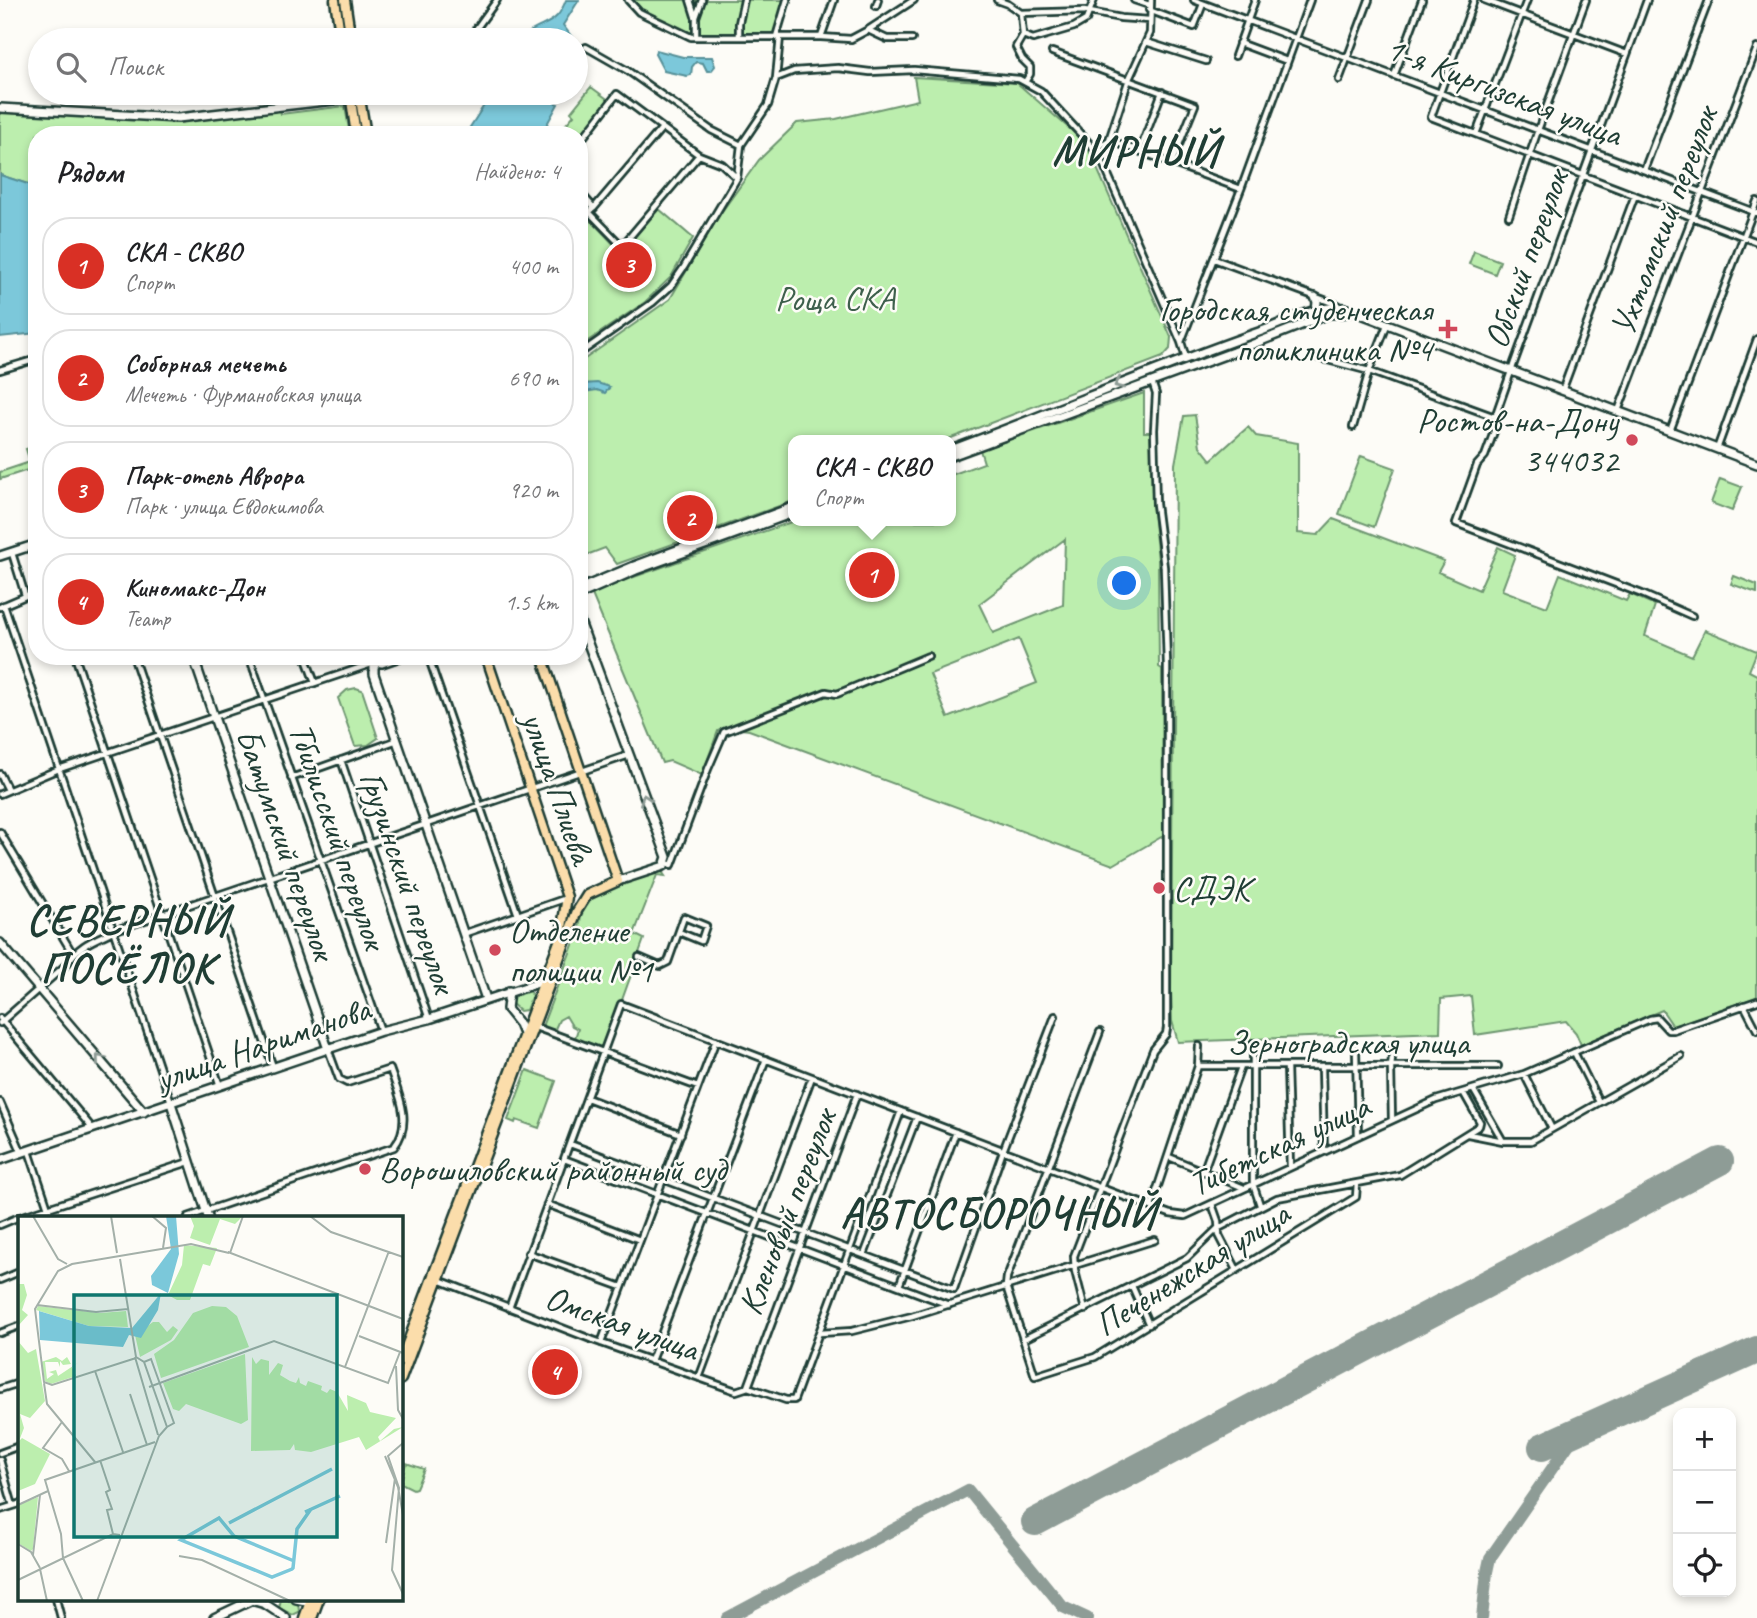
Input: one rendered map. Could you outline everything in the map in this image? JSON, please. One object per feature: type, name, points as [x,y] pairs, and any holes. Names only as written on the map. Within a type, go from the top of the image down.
[{"type":"main road","points":[[335,0],[339,28]]},
{"type":"main road","points":[[345,0],[349,28]]},
{"type":"main road","points":[[355,105],[356,126]]},
{"type":"main road","points":[[358,105],[364,126]]},
{"type":"main road","name":"улица Плиева","points":[[489,665],[567,897]]},
{"type":"main road","points":[[402,1376],[533,1019],[577,911],[587,895],[618,881],[545,665]]},
{"type":"main road","points":[[402,1357],[523,1034],[533,1019],[537,998],[563,927],[567,897]]},
{"type":"main road","points":[[304,1618],[312,1608]]},
{"type":"street","points":[[477,28],[497,0]]},
{"type":"street","points":[[690,0],[696,17]]},
{"type":"street","points":[[696,37],[696,17],[702,0]]},
{"type":"street","points":[[739,37],[744,0]]},
{"type":"street","points":[[588,348],[652,303],[671,286],[737,177],[741,145],[768,105],[776,78],[778,37],[787,0]]},
{"type":"street","points":[[821,37],[834,0]]},
{"type":"street","points":[[876,6],[878,0]]},
{"type":"street","points":[[630,1],[639,12],[691,37],[851,39],[914,0]]},
{"type":"street","points":[[997,0],[1009,4],[1021,13],[1090,12],[1121,19],[1149,20]]},
{"type":"street","points":[[1023,35],[1033,39],[1074,27],[1086,20],[1094,0]]},
{"type":"street","points":[[1135,0],[1194,27],[1202,2]]},
{"type":"street","name":"1-я Киргизская улица","points":[[1194,0],[1755,212]]},
{"type":"street","points":[[1234,56],[1255,0]]},
{"type":"street","points":[[1181,342],[1241,189],[1310,0]]},
{"type":"street","points":[[1339,80],[1369,0]]},
{"type":"street","points":[[1394,76],[1422,0]]},
{"type":"street","points":[[1474,0],[1431,117],[1757,242]]},
{"type":"street","points":[[1485,0],[1627,54]]},
{"type":"street","points":[[1476,134],[1527,0]]},
{"type":"street","points":[[1509,216],[1586,0]]},
{"type":"street","name":"Обский переулок","points":[[1647,0],[1495,417],[1495,429],[1485,456],[1477,465],[1456,523],[1642,594],[1692,616]]},
{"type":"street","points":[[1644,170],[1709,0]]},
{"type":"street","points":[[1099,154],[1100,145],[1109,140],[1129,79],[1150,33],[1150,5]]},
{"type":"street","points":[[1021,13],[1023,35],[1016,47],[1030,67],[1030,74],[1025,82]]},
{"type":"street","points":[[868,30],[887,39],[912,39]]},
{"type":"street","points":[[1146,42],[1206,61]]},
{"type":"street","points":[[1239,43],[1287,61]]},
{"type":"street","points":[[588,48],[628,71],[711,130],[741,145]]},
{"type":"street","name":"Ухтомский переулок","points":[[1618,412],[1757,48]]},
{"type":"street","points":[[1052,51],[1195,105],[1172,162]]},
{"type":"street","points":[[776,78],[794,71],[838,68],[870,72],[914,69],[1019,79],[1041,91],[1099,154],[1186,358]]},
{"type":"street","points":[[1140,150],[1161,92]]},
{"type":"street","points":[[588,131],[617,94],[661,129],[699,155],[722,164],[737,177]]},
{"type":"street","points":[[0,108],[178,118],[278,105]]},
{"type":"street","points":[[661,129],[589,212],[622,246],[699,155]]},
{"type":"street","points":[[1109,140],[1241,189]]},
{"type":"street","points":[[1562,391],[1635,195]]},
{"type":"street","points":[[588,201],[594,208]]},
{"type":"street","points":[[1670,431],[1757,201]]},
{"type":"street","points":[[1214,259],[1757,464]]},
{"type":"street","points":[[1314,312],[1317,302],[1315,297]]},
{"type":"street","points":[[956,454],[1064,411],[1148,372],[1314,312],[1332,307],[1345,308]]},
{"type":"street","points":[[956,448],[1152,382],[1333,313],[1369,318]]},
{"type":"street","points":[[1353,427],[1369,371],[1387,325]]},
{"type":"street","points":[[1717,449],[1757,339]]},
{"type":"street","points":[[1230,342],[1233,352]]},
{"type":"street","points":[[1316,357],[1369,371],[1495,417]]},
{"type":"street","points":[[0,370],[28,362]]},
{"type":"street","points":[[1085,1310],[1074,1256],[1153,1050],[1166,1034],[1167,1028],[1167,665],[1164,566],[1161,559],[1156,492],[1156,394],[1148,372]]},
{"type":"street","points":[[588,585],[703,539],[788,509]]},
{"type":"street","points":[[588,591],[671,557],[788,515]]},
{"type":"street","points":[[0,556],[28,547]]},
{"type":"street","points":[[12,552],[25,595]]},
{"type":"street","points":[[28,594],[2,606],[207,1214],[394,1147],[402,1133],[404,1122],[402,1104],[390,1069],[347,1083],[339,1079],[328,1049]]},
{"type":"street","points":[[588,643],[667,863]]},
{"type":"street","points":[[618,881],[667,863],[672,865],[724,732],[826,692],[837,694],[929,656]]},
{"type":"street","points":[[78,665],[220,1086]]},
{"type":"street","points":[[136,665],[273,1068]]},
{"type":"street","name":"Батумский переулок","points":[[196,665],[328,1049]]},
{"type":"street","name":"Тбилисский переулок","points":[[252,665],[381,1031]]},
{"type":"street","points":[[308,665],[315,683]]},
{"type":"street","points":[[0,794],[59,769],[264,701],[361,665]]},
{"type":"street","points":[[375,665],[374,674],[395,741],[486,999],[507,1009],[523,1034]]},
{"type":"street","points":[[431,665],[519,915]]},
{"type":"street","points":[[291,778],[395,741]]},
{"type":"street","points":[[92,1128],[1,1020],[67,964],[81,946],[113,931],[629,755]]},
{"type":"street","name":"Грузинский переулок","points":[[341,760],[429,1019]]},
{"type":"street","points":[[0,774],[8,790]]},
{"type":"street","points":[[0,832],[73,954]]},
{"type":"street","points":[[462,934],[567,897]]},
{"type":"street","points":[[639,957],[660,966],[668,962],[684,917],[706,926],[701,940],[679,932]]},
{"type":"street","points":[[0,943],[144,1112]]},
{"type":"street","name":"улица Нариманова","points":[[0,1160],[381,1031],[429,1019],[544,981]]},
{"type":"street","points":[[523,987],[532,991],[537,998],[533,1019]]},
{"type":"street","points":[[507,1009],[509,991]]},
{"type":"street","name":"Тибетская улица","points":[[604,1052],[621,1004],[1151,1207],[1185,1216],[1446,1096],[1524,1074],[1650,1019],[1657,1018],[1668,1030],[1673,1030],[1757,1001]]},
{"type":"street","points":[[1744,1005],[1757,1030]]},
{"type":"street","points":[[957,1302],[954,1289],[1055,1016]]},
{"type":"street","points":[[516,1020],[533,1019],[604,1052],[698,1087]]},
{"type":"street","points":[[1100,1032],[1007,1277],[1006,1286],[1024,1340],[1187,1258],[1217,1229],[1260,1205],[1277,1198],[1400,1175],[1479,1126],[1480,1122],[1464,1092]]},
{"type":"street","points":[[601,1343],[716,1040]]},
{"type":"street","points":[[1253,1043],[1253,1184],[1260,1205]]},
{"type":"street","points":[[1151,1207],[1198,1066],[1199,1046]]},
{"type":"street","points":[[1392,1121],[1391,1068],[1394,1047]]},
{"type":"street","points":[[1356,1051],[1358,1136]]},
{"type":"street","points":[[509,1308],[604,1052]]},
{"type":"street","points":[[1573,1052],[1600,1102]]},
{"type":"street","points":[[1467,1134],[1503,1141],[1531,1141],[1681,1056]]},
{"type":"street","points":[[651,1361],[766,1059]]},
{"type":"street","name":"Зерноградская улица","points":[[1198,1066],[1498,1066]]},
{"type":"street","points":[[1203,1171],[1241,1067]]},
{"type":"street","points":[[1287,1067],[1290,1167]]},
{"type":"street","points":[[1322,1067],[1324,1151]]},
{"type":"street","points":[[1524,1074],[1552,1129]]},
{"type":"street","points":[[699,1378],[812,1077]]},
{"type":"street","points":[[1473,1089],[1503,1141]]},
{"type":"street","name":"Кленовый переулок","points":[[748,1387],[857,1094]]},
{"type":"street","points":[[587,1098],[681,1134]]},
{"type":"street","points":[[0,1102],[25,1152],[51,1216]]},
{"type":"street","points":[[901,1111],[820,1333],[852,1331],[949,1305],[1154,1240]]},
{"type":"street","points":[[864,1255],[917,1117]]},
{"type":"street","points":[[899,1286],[956,1132]]},
{"type":"street","points":[[570,1144],[954,1289]]},
{"type":"street","points":[[1168,1157],[1244,1188]]},
{"type":"street","points":[[564,1158],[949,1305]]},
{"type":"street","points":[[22,1216],[189,1162]]},
{"type":"street","name":"Печенежская улица","points":[[1024,1340],[1035,1376],[1089,1360],[1356,1197],[1357,1183]]},
{"type":"street","points":[[1212,1203],[1218,1221],[1217,1229],[1237,1270]]},
{"type":"street","points":[[547,1204],[640,1240]]},
{"type":"street","points":[[0,1224],[18,1217]]},
{"type":"street","points":[[528,1253],[622,1287]]},
{"type":"street","points":[[0,1280],[18,1272]]},
{"type":"street","name":"Омская улица","points":[[439,1280],[601,1343],[736,1391],[748,1387],[790,1401],[794,1400],[820,1333]]},
{"type":"street","points":[[1132,1286],[1149,1325]]},
{"type":"street","points":[[0,1334],[18,1326]]},
{"type":"street","points":[[0,1389],[18,1383]]},
{"type":"street","points":[[0,1453],[18,1446]]},
{"type":"street","points":[[0,1460],[16,1505],[0,1510]]},
{"type":"street","points":[[55,1600],[61,1618]]},
{"type":"street","points":[[214,1618],[253,1600],[264,1602],[286,1618]]},
{"type":"street","points":[[275,1611],[276,1602]]},
{"type":"green space","points":[[629,0],[787,0],[774,36],[686,35],[643,15]]},
{"type":"green space","name":"Роща СКА","points":[[914,77],[1017,83],[1086,143],[1171,337],[1170,349],[1163,357],[956,436],[788,435],[788,503],[617,564],[605,548],[588,554],[588,357],[670,299],[720,214],[759,160],[797,123],[836,119],[918,100]]},
{"type":"green space","points":[[591,87],[610,101],[588,128],[564,126],[574,115],[571,112],[577,105],[588,105],[588,91]]},
{"type":"green space","points":[[345,106],[348,126],[28,126],[28,184],[0,175],[0,110],[174,122],[280,109],[281,114]]},
{"type":"green space","points":[[659,209],[693,238],[671,277],[645,302],[588,341],[588,217],[621,252]]},
{"type":"green space","points":[[1474,251],[1500,261],[1495,274],[1469,264]]},
{"type":"green space","points":[[1144,393],[1144,432],[1152,432],[1152,503],[1158,560],[1163,836],[1113,865],[749,730],[726,727],[718,731],[702,775],[670,761],[662,763],[591,592],[788,523],[788,526],[956,526],[956,473],[984,463],[980,450]],"holes":[[[1065,539],[1063,605],[993,633],[979,604]],[[1019,639],[1037,683],[948,718],[930,674]]]},
{"type":"green space","points":[[1195,415],[1200,446],[1211,460],[1248,427],[1256,436],[1298,443],[1298,533],[1318,535],[1333,519],[1444,561],[1438,572],[1479,590],[1498,547],[1515,555],[1502,590],[1547,607],[1560,574],[1626,601],[1630,594],[1655,605],[1645,636],[1692,656],[1705,630],[1757,651],[1749,671],[1757,675],[1757,997],[1673,1026],[1662,1010],[1581,1045],[1576,1033],[1566,1021],[1475,1035],[1471,996],[1441,999],[1440,1032],[1178,1042],[1172,1021],[1171,990],[1175,464],[1184,416]]},
{"type":"green space","points":[[1361,456],[1395,468],[1374,527],[1339,514]]},
{"type":"green space","points":[[28,463],[28,470],[0,479],[0,472]]},
{"type":"green space","points":[[1720,479],[1742,487],[1732,511],[1711,503]]},
{"type":"green space","points":[[1734,576],[1757,585],[1757,593],[1731,584]]},
{"type":"green space","points":[[347,690],[362,690],[378,738],[368,745],[355,746],[338,698]]},
{"type":"green space","points":[[661,870],[665,876],[657,875],[634,934],[644,939],[605,1047],[602,1049],[575,1038],[578,1029],[572,1026],[566,1016],[559,1020],[554,1031],[547,1029],[543,1024],[579,929],[583,903],[590,896]]},
{"type":"green space","points":[[528,990],[532,995],[526,1010],[520,1011],[511,1003],[511,997]]},
{"type":"green space","points":[[527,1070],[556,1081],[539,1128],[508,1120]]},
{"type":"green space","points":[[406,1463],[424,1469],[416,1488],[402,1484]]},
{"type":"green space","points":[[281,1600],[298,1602],[299,1612],[293,1615],[279,1608]]},
{"type":"water","points":[[566,0],[579,0],[563,25],[565,28],[538,28],[557,16]]},
{"type":"water","points":[[656,50],[683,57],[712,57],[715,66],[711,71],[707,71],[703,63],[696,62],[691,75],[687,76],[664,71],[655,54]]},
{"type":"water","points":[[484,105],[557,105],[546,126],[471,126]]},
{"type":"water","points":[[0,175],[28,184],[28,334],[0,337]]},
{"type":"water","points":[[588,384],[610,387],[605,393],[597,390],[588,391]]},
{"type":"taxiway","points":[[1482,1618],[1490,1558],[1578,1431]]},
{"type":"taxiway","points":[[727,1618],[968,1490],[1063,1607],[1087,1618]]},
{"type":"runway","points":[[1035,1522],[1720,1161]]},
{"type":"runway","points":[[1542,1447],[1757,1350]]},
{"type":"place","name":"Парк-отель Аврора","points":[[629,265]]},
{"type":"place","name":"Городская студенческая поликлиника №4","points":[[1448,329]]},
{"type":"place","name":"Ростов-на-Дону 344032","points":[[1632,440]]},
{"type":"place","name":"Соборная мечеть","points":[[690,518]]},
{"type":"place","name":"СКА - СКВО","points":[[872,575]]},
{"type":"place","name":"СДЭК","points":[[1159,888]]},
{"type":"place","name":"Отделение полиции №1","points":[[495,950]]},
{"type":"place","name":"Ворошиловский районный суд","points":[[365,1169]]},
{"type":"place","name":"Киномакс-Дон","points":[[555,1372]]},
{"type":"district","name":"МИРНЫЙ","points":[[1136,151]]},
{"type":"district","name":"СЕВЕРНЫЙ ПОСЁЛОК","points":[[128,944]]},
{"type":"district","name":"АВТОСБОРОЧНЫЙ","points":[[999,1213]]}]
